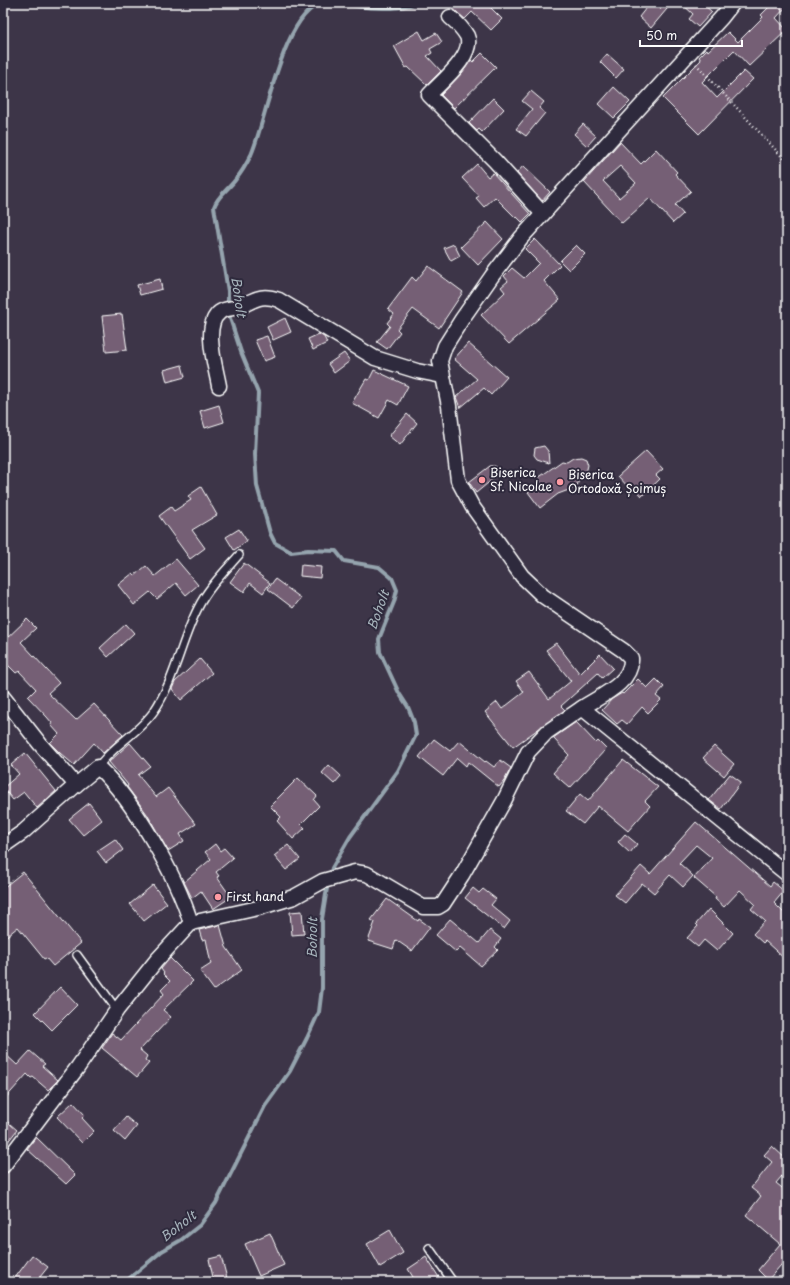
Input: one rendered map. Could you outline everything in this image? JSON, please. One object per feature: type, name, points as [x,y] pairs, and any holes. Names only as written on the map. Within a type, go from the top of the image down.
[{"type":"street","points":[[3,1166],[78,1067],[117,1010],[156,961],[191,922],[258,908],[294,898],[323,881],[355,872],[367,874],[423,908],[438,907],[443,904],[504,801],[528,752],[547,732],[604,694],[626,677],[631,666],[630,658],[624,651],[542,596],[522,576],[472,506],[458,480],[449,406],[440,362],[445,346],[492,276],[521,238],[722,17],[733,3]]},
{"type":"street","points":[[450,17],[467,37],[468,50],[459,63],[429,95],[495,161],[543,214]]},
{"type":"street","points":[[219,386],[210,330],[212,322],[227,309],[257,297],[271,297],[279,300],[375,358],[417,371],[442,376]]},
{"type":"street","points":[[3,697],[40,744],[76,785]]},
{"type":"street","points":[[582,708],[787,874]]},
{"type":"street","points":[[3,846],[23,832],[98,767],[124,797],[145,828],[185,902],[191,922]]},
{"type":"lane","points":[[98,767],[105,756],[135,731],[154,712],[174,671],[198,608],[209,589],[239,555]]},
{"type":"lane","points":[[77,955],[117,1010]]},
{"type":"lane","points":[[429,1248],[453,1282]]},
{"type":"path","points":[[687,55],[787,162]]},
{"type":"building","points":[[459,3],[486,3],[502,19],[491,30],[472,12],[465,19],[453,9]]},
{"type":"building","points":[[650,3],[672,3],[651,28],[639,17]]},
{"type":"building","points":[[681,3],[702,3],[712,12],[698,27],[689,19],[693,14]]},
{"type":"building","points":[[773,3],[787,3],[787,6],[776,18],[787,30],[749,66],[734,50],[702,82],[717,98],[744,71],[753,79],[699,134],[663,98],[701,60],[699,57],[707,49],[708,51],[728,32],[738,42],[763,17],[761,15]]},
{"type":"building","points":[[419,31],[424,40],[436,33],[442,42],[430,49],[432,53],[427,56],[441,71],[427,85],[408,67],[406,68],[394,46]]},
{"type":"building","points":[[482,53],[496,67],[454,108],[441,95],[462,73],[471,60],[473,62]]},
{"type":"building","points":[[607,54],[624,69],[616,78],[600,62]]},
{"type":"building","points":[[614,87],[630,102],[614,118],[599,104]]},
{"type":"building","points":[[531,91],[544,102],[539,108],[545,113],[526,136],[516,129],[532,109],[522,101]]},
{"type":"building","points":[[493,98],[504,109],[482,132],[479,129],[477,131],[469,123]]},
{"type":"building","points":[[583,124],[596,136],[587,146],[574,134]]},
{"type":"building","points":[[620,142],[641,164],[656,149],[677,172],[675,174],[691,191],[675,205],[683,214],[673,223],[650,198],[622,223],[584,182]],"holes":[[[620,166],[636,183],[619,198],[603,181]]]},
{"type":"building","points":[[477,164],[488,177],[493,173],[530,214],[522,222],[495,197],[484,207],[476,198],[479,196],[462,178]]},
{"type":"building","points":[[523,166],[550,192],[542,201],[517,173]]},
{"type":"building","points":[[487,222],[503,239],[478,265],[461,247]]},
{"type":"building","points":[[535,239],[560,265],[544,281],[560,300],[509,344],[481,315],[505,292],[501,287],[508,281],[504,276],[512,268],[524,278],[539,263],[525,249]]},
{"type":"building","points":[[454,244],[460,256],[451,261],[444,248]]},
{"type":"building","points":[[576,245],[585,254],[569,270],[560,261]]},
{"type":"building","points":[[428,266],[463,292],[439,328],[413,309],[397,329],[400,332],[387,349],[377,342],[390,326],[387,323],[394,314],[388,309],[412,277],[416,281]]},
{"type":"building","points":[[160,279],[162,289],[140,295],[137,285]]},
{"type":"building","points":[[122,314],[127,350],[106,352],[102,316]]},
{"type":"building","points":[[285,318],[291,332],[273,340],[267,327]]},
{"type":"building","points":[[319,334],[324,337],[327,343],[313,350],[308,339]]},
{"type":"building","points":[[267,336],[275,357],[264,361],[255,340]]},
{"type":"building","points":[[468,343],[507,377],[491,395],[484,388],[460,408],[456,397],[477,379],[454,359]]},
{"type":"building","points":[[344,353],[350,361],[334,373],[328,364]]},
{"type":"building","points":[[182,365],[185,377],[167,382],[164,370]]},
{"type":"building","points":[[374,370],[408,386],[398,405],[389,400],[379,418],[352,403],[366,379],[369,380]]},
{"type":"building","points":[[219,405],[224,422],[205,428],[200,411]]},
{"type":"building","points":[[407,414],[417,423],[400,445],[389,436]]},
{"type":"building","points":[[544,446],[548,451],[549,463],[537,459],[534,455],[535,448]]},
{"type":"building","points":[[646,451],[663,469],[656,475],[660,479],[642,496],[633,486],[630,489],[618,476]]},
{"type":"building","name":"Biserica Ortodoxă Șoimuș","points":[[581,457],[586,459],[588,465],[586,473],[579,478],[577,487],[558,494],[540,508],[528,492],[541,482],[538,478],[562,461],[567,462],[573,458]]},
{"type":"building","name":"Biserica Sf. Nicolae","points":[[490,466],[495,466],[500,470],[499,474],[476,493],[469,482]]},
{"type":"building","points":[[201,487],[217,515],[192,530],[205,548],[190,559],[159,516],[171,507],[174,511],[191,500],[188,496]]},
{"type":"building","points":[[239,529],[247,541],[234,550],[226,537]]},
{"type":"building","points":[[176,559],[198,585],[186,595],[176,583],[157,599],[150,592],[134,605],[118,585],[133,573],[135,575],[146,566],[155,576]]},
{"type":"building","points":[[244,563],[270,583],[263,593],[250,583],[244,592],[230,582]]},
{"type":"building","points":[[301,565],[321,567],[320,578],[300,576]]},
{"type":"building","points":[[275,579],[301,598],[293,608],[268,589]]},
{"type":"building","points":[[27,619],[36,628],[21,642],[59,683],[48,693],[76,720],[94,704],[123,735],[103,753],[94,743],[74,765],[50,743],[59,734],[51,725],[52,723],[47,717],[28,697],[36,689],[19,671],[16,673],[3,660],[3,642]]},
{"type":"building","points":[[126,624],[134,633],[108,657],[100,648]]},
{"type":"building","points":[[556,643],[580,674],[600,654],[613,668],[602,678],[598,673],[561,706],[565,710],[513,747],[485,712],[497,702],[502,709],[524,692],[516,681],[529,672],[549,699],[571,681],[546,650]]},
{"type":"building","points":[[200,659],[212,673],[181,700],[172,689],[175,682]]},
{"type":"building","points":[[638,679],[647,688],[656,679],[664,687],[656,696],[661,700],[648,713],[642,707],[627,724],[622,720],[617,724],[602,710],[612,699],[622,693],[623,694]]},
{"type":"building","points":[[576,722],[596,743],[598,741],[606,749],[570,788],[553,773],[569,755],[553,738]]},
{"type":"building","points":[[434,739],[450,751],[459,741],[485,762],[486,761],[494,767],[500,760],[511,768],[499,787],[468,762],[466,766],[457,758],[443,776],[419,757]]},
{"type":"building","points":[[130,743],[150,766],[138,775],[156,797],[168,788],[196,824],[180,834],[184,841],[168,851],[147,814],[127,787],[128,785],[109,762]]},
{"type":"building","points":[[714,746],[734,764],[724,776],[703,758]]},
{"type":"building","points":[[25,753],[56,791],[37,808],[24,792],[13,800],[3,788],[19,774],[11,765]]},
{"type":"building","points":[[623,760],[658,787],[645,801],[650,806],[628,831],[598,806],[583,824],[566,811],[580,794],[588,801]]},
{"type":"building","points":[[329,765],[341,776],[334,784],[322,773]]},
{"type":"building","points":[[730,774],[741,782],[721,809],[709,800]]},
{"type":"building","points":[[298,778],[317,796],[314,800],[319,806],[301,824],[305,828],[293,839],[277,821],[281,817],[270,806]]},
{"type":"building","points":[[89,803],[102,820],[83,835],[69,819]]},
{"type":"building","points":[[696,822],[770,886],[773,882],[784,891],[774,903],[787,916],[787,961],[765,941],[763,943],[753,934],[765,921],[751,909],[755,904],[740,890],[724,907],[715,899],[716,897],[694,878],[712,858],[696,845],[679,863],[693,876],[683,887],[670,875],[654,893],[642,883],[625,903],[615,895],[641,866],[650,874]]},
{"type":"building","points":[[625,834],[637,844],[630,853],[618,842]]},
{"type":"building","points":[[115,839],[123,850],[106,863],[97,851]]},
{"type":"building","points":[[215,844],[220,851],[224,848],[233,858],[216,872],[219,876],[217,877],[231,897],[213,909],[201,891],[192,898],[184,882],[211,859],[205,852]]},
{"type":"building","points":[[288,845],[300,859],[286,870],[274,856]]},
{"type":"building","points":[[23,872],[81,943],[53,966],[46,958],[44,959],[18,927],[3,939],[3,888]]},
{"type":"building","points":[[153,885],[167,903],[144,921],[130,904]]},
{"type":"building","points":[[473,888],[479,893],[483,889],[496,899],[491,905],[510,921],[504,929],[465,898]]},
{"type":"building","points":[[387,899],[418,921],[419,919],[430,927],[412,951],[396,940],[393,949],[368,941],[375,922],[371,920]]},
{"type":"building","points":[[709,909],[733,933],[717,951],[704,940],[698,947],[687,938],[698,926],[696,924]]},
{"type":"building","points":[[302,911],[304,934],[292,935],[290,912]]},
{"type":"building","points":[[450,919],[479,943],[490,930],[501,939],[495,947],[498,950],[481,966],[460,948],[456,952],[436,935]]},
{"type":"building","points":[[220,925],[226,947],[242,970],[214,990],[200,971],[211,964],[206,939],[202,940],[199,930]]},
{"type":"building","points":[[170,958],[193,981],[163,1010],[171,1017],[140,1050],[147,1056],[145,1060],[149,1063],[137,1077],[102,1048],[112,1033],[121,1040],[164,994],[161,990],[170,981],[163,974],[164,973],[161,969]]},
{"type":"building","points":[[60,987],[77,1005],[52,1030],[35,1013]]},
{"type":"building","points":[[30,1051],[45,1064],[42,1066],[58,1080],[48,1090],[33,1077],[31,1078],[27,1074],[3,1101],[3,1052],[17,1065]]},
{"type":"building","points":[[73,1102],[85,1115],[82,1118],[94,1131],[82,1143],[57,1117]]},
{"type":"building","points":[[126,1117],[137,1126],[125,1141],[114,1131]]},
{"type":"building","points":[[3,1118],[17,1130],[3,1148]]},
{"type":"building","points":[[36,1137],[75,1175],[66,1184],[27,1149]]},
{"type":"building","points":[[772,1146],[787,1160],[787,1170],[776,1183],[786,1191],[783,1195],[787,1199],[787,1258],[768,1280],[758,1270],[780,1244],[746,1215],[761,1196],[751,1188],[772,1162],[764,1155]]},
{"type":"building","points":[[390,1230],[403,1253],[380,1267],[367,1244]]},
{"type":"building","points":[[270,1233],[284,1265],[259,1276],[245,1244]]},
{"type":"building","points":[[32,1255],[48,1267],[36,1282],[12,1282]]},
{"type":"building","points":[[221,1256],[228,1282],[214,1282],[209,1259]]},
{"type":"building","points":[[426,1257],[442,1282],[416,1282],[408,1269]]},
{"type":"waterway","name":"Boholt","points":[[228,306],[228,291],[214,207],[218,199],[233,183],[251,155],[278,70],[297,25],[309,10],[327,2],[379,8],[402,7],[416,3]]},
{"type":"waterway","name":"Boholt","points":[[228,312],[241,352],[258,393],[255,454],[257,486],[270,533],[275,543],[291,552],[308,550],[336,551],[344,561],[379,567],[392,578],[397,590],[394,602],[379,639],[380,652],[399,693],[408,707],[414,722],[416,735],[398,771],[350,837],[332,868],[330,875]]},
{"type":"waterway","name":"Boholt","points":[[125,1282],[162,1251],[181,1240],[200,1225],[216,1203],[265,1106],[290,1071],[307,1038],[319,1012],[322,988],[322,919],[328,882]]},
{"type":"place","name":"Biserica Sf. Nicolae","points":[[482,480]]},
{"type":"place","name":"Biserica Ortodoxă Șoimuș","points":[[560,482]]},
{"type":"place","name":"First hand","points":[[218,897]]}]
